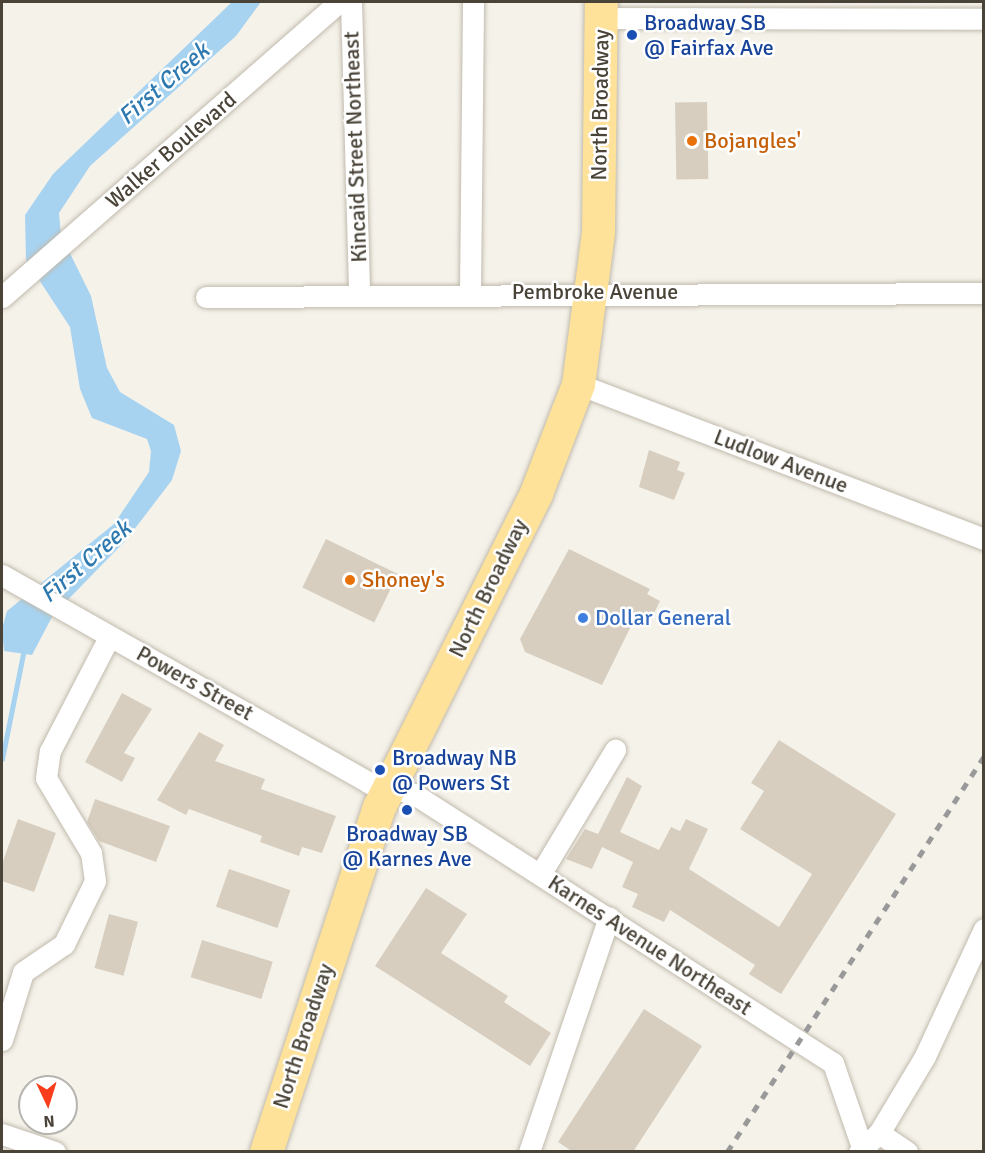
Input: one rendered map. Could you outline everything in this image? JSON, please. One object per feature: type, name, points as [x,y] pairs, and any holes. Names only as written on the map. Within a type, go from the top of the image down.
[{"type":"main road","name":"North Broadway","points":[[266,1152],[367,837],[389,787],[536,493],[578,384],[594,291],[601,10]]},
{"type":"street","name":"Walker Boulevard","points":[[2,297],[339,2]]},
{"type":"street","name":"Kincaid Street Northeast","points":[[351,2],[360,293]]},
{"type":"street","points":[[470,292],[473,2]]},
{"type":"street","points":[[601,10],[984,19]]},
{"type":"street","name":"Pembroke Avenue","points":[[206,297],[594,291],[984,292]]},
{"type":"street","name":"Ludlow Avenue","points":[[578,384],[984,538]]},
{"type":"street","name":"Powers Street","points":[[2,575],[62,612],[369,783],[389,787]]},
{"type":"street","points":[[2,1040],[23,972],[64,944],[94,881],[91,853],[46,778],[50,751],[109,637]]},
{"type":"street","points":[[541,873],[615,750]]},
{"type":"street","name":"Karnes Avenue Northeast","points":[[389,787],[414,794],[541,873],[833,1063],[861,1149]]},
{"type":"street","points":[[529,1152],[609,917]]},
{"type":"street","points":[[861,1149],[879,1132],[926,1056],[983,930]]},
{"type":"street","points":[[879,1132],[907,1152]]},
{"type":"street","points":[[2,1134],[55,1152]]},
{"type":"water","name":"First Creek","points":[[232,2],[261,2],[236,36],[90,166],[59,213],[61,235],[91,296],[107,368],[120,392],[174,425],[181,451],[172,480],[127,539],[53,615],[32,655],[4,651],[2,629],[7,611],[114,524],[149,472],[151,451],[147,439],[92,418],[80,389],[70,327],[26,260],[25,215],[53,174]]},
{"type":"building","name":"Bojangles'","points":[[707,102],[708,179],[676,180],[675,103]]},
{"type":"building","points":[[649,450],[680,462],[677,470],[685,473],[674,500],[639,487]]},
{"type":"building","name":"Shoney's","points":[[326,539],[398,574],[374,623],[302,588]]},
{"type":"building","name":"Dollar General","points":[[569,549],[650,589],[647,594],[660,601],[650,622],[636,616],[602,685],[525,652],[520,639]]},
{"type":"building","points":[[122,693],[152,709],[124,753],[135,758],[122,782],[85,762]]},
{"type":"building","points":[[199,732],[224,745],[215,761],[265,779],[261,789],[336,816],[322,853],[302,847],[299,856],[260,842],[262,836],[189,809],[186,815],[157,800]]},
{"type":"building","points":[[779,740],[896,814],[781,994],[749,974],[755,965],[670,910],[664,922],[632,907],[638,894],[622,887],[633,862],[602,847],[592,869],[566,859],[585,829],[598,834],[627,777],[642,786],[620,832],[659,850],[671,827],[680,831],[686,819],[708,829],[689,869],[779,927],[812,874],[740,829],[764,791],[751,783]]},
{"type":"building","points":[[95,799],[170,826],[156,862],[99,841],[87,822]]},
{"type":"building","points":[[18,819],[56,833],[34,892],[2,881],[2,864]]},
{"type":"building","points":[[229,869],[290,890],[277,928],[216,907]]},
{"type":"building","points":[[426,888],[467,914],[441,953],[508,996],[504,1002],[551,1033],[530,1066],[375,966]]},
{"type":"building","points":[[109,914],[138,922],[123,976],[95,968]]},
{"type":"building","points":[[202,940],[273,962],[261,999],[191,977]]},
{"type":"building","points":[[644,1009],[702,1046],[633,1152],[573,1152],[558,1142]]},
{"type":"waterway","name":"First Creek","points":[[2,759],[24,649]]},
{"type":"railway","points":[[727,1152],[984,757]]},
{"type":"place","name":"Broadway SB @ Fairfax Ave","points":[[632,35]]},
{"type":"place","name":"Bojangles'","points":[[692,141]]},
{"type":"place","name":"Shoney's","points":[[350,580]]},
{"type":"place","name":"Dollar General","points":[[583,618]]},
{"type":"place","name":"Broadway NB @ Powers St","points":[[380,770]]},
{"type":"place","name":"Broadway SB @ Karnes Ave","points":[[407,810]]}]
